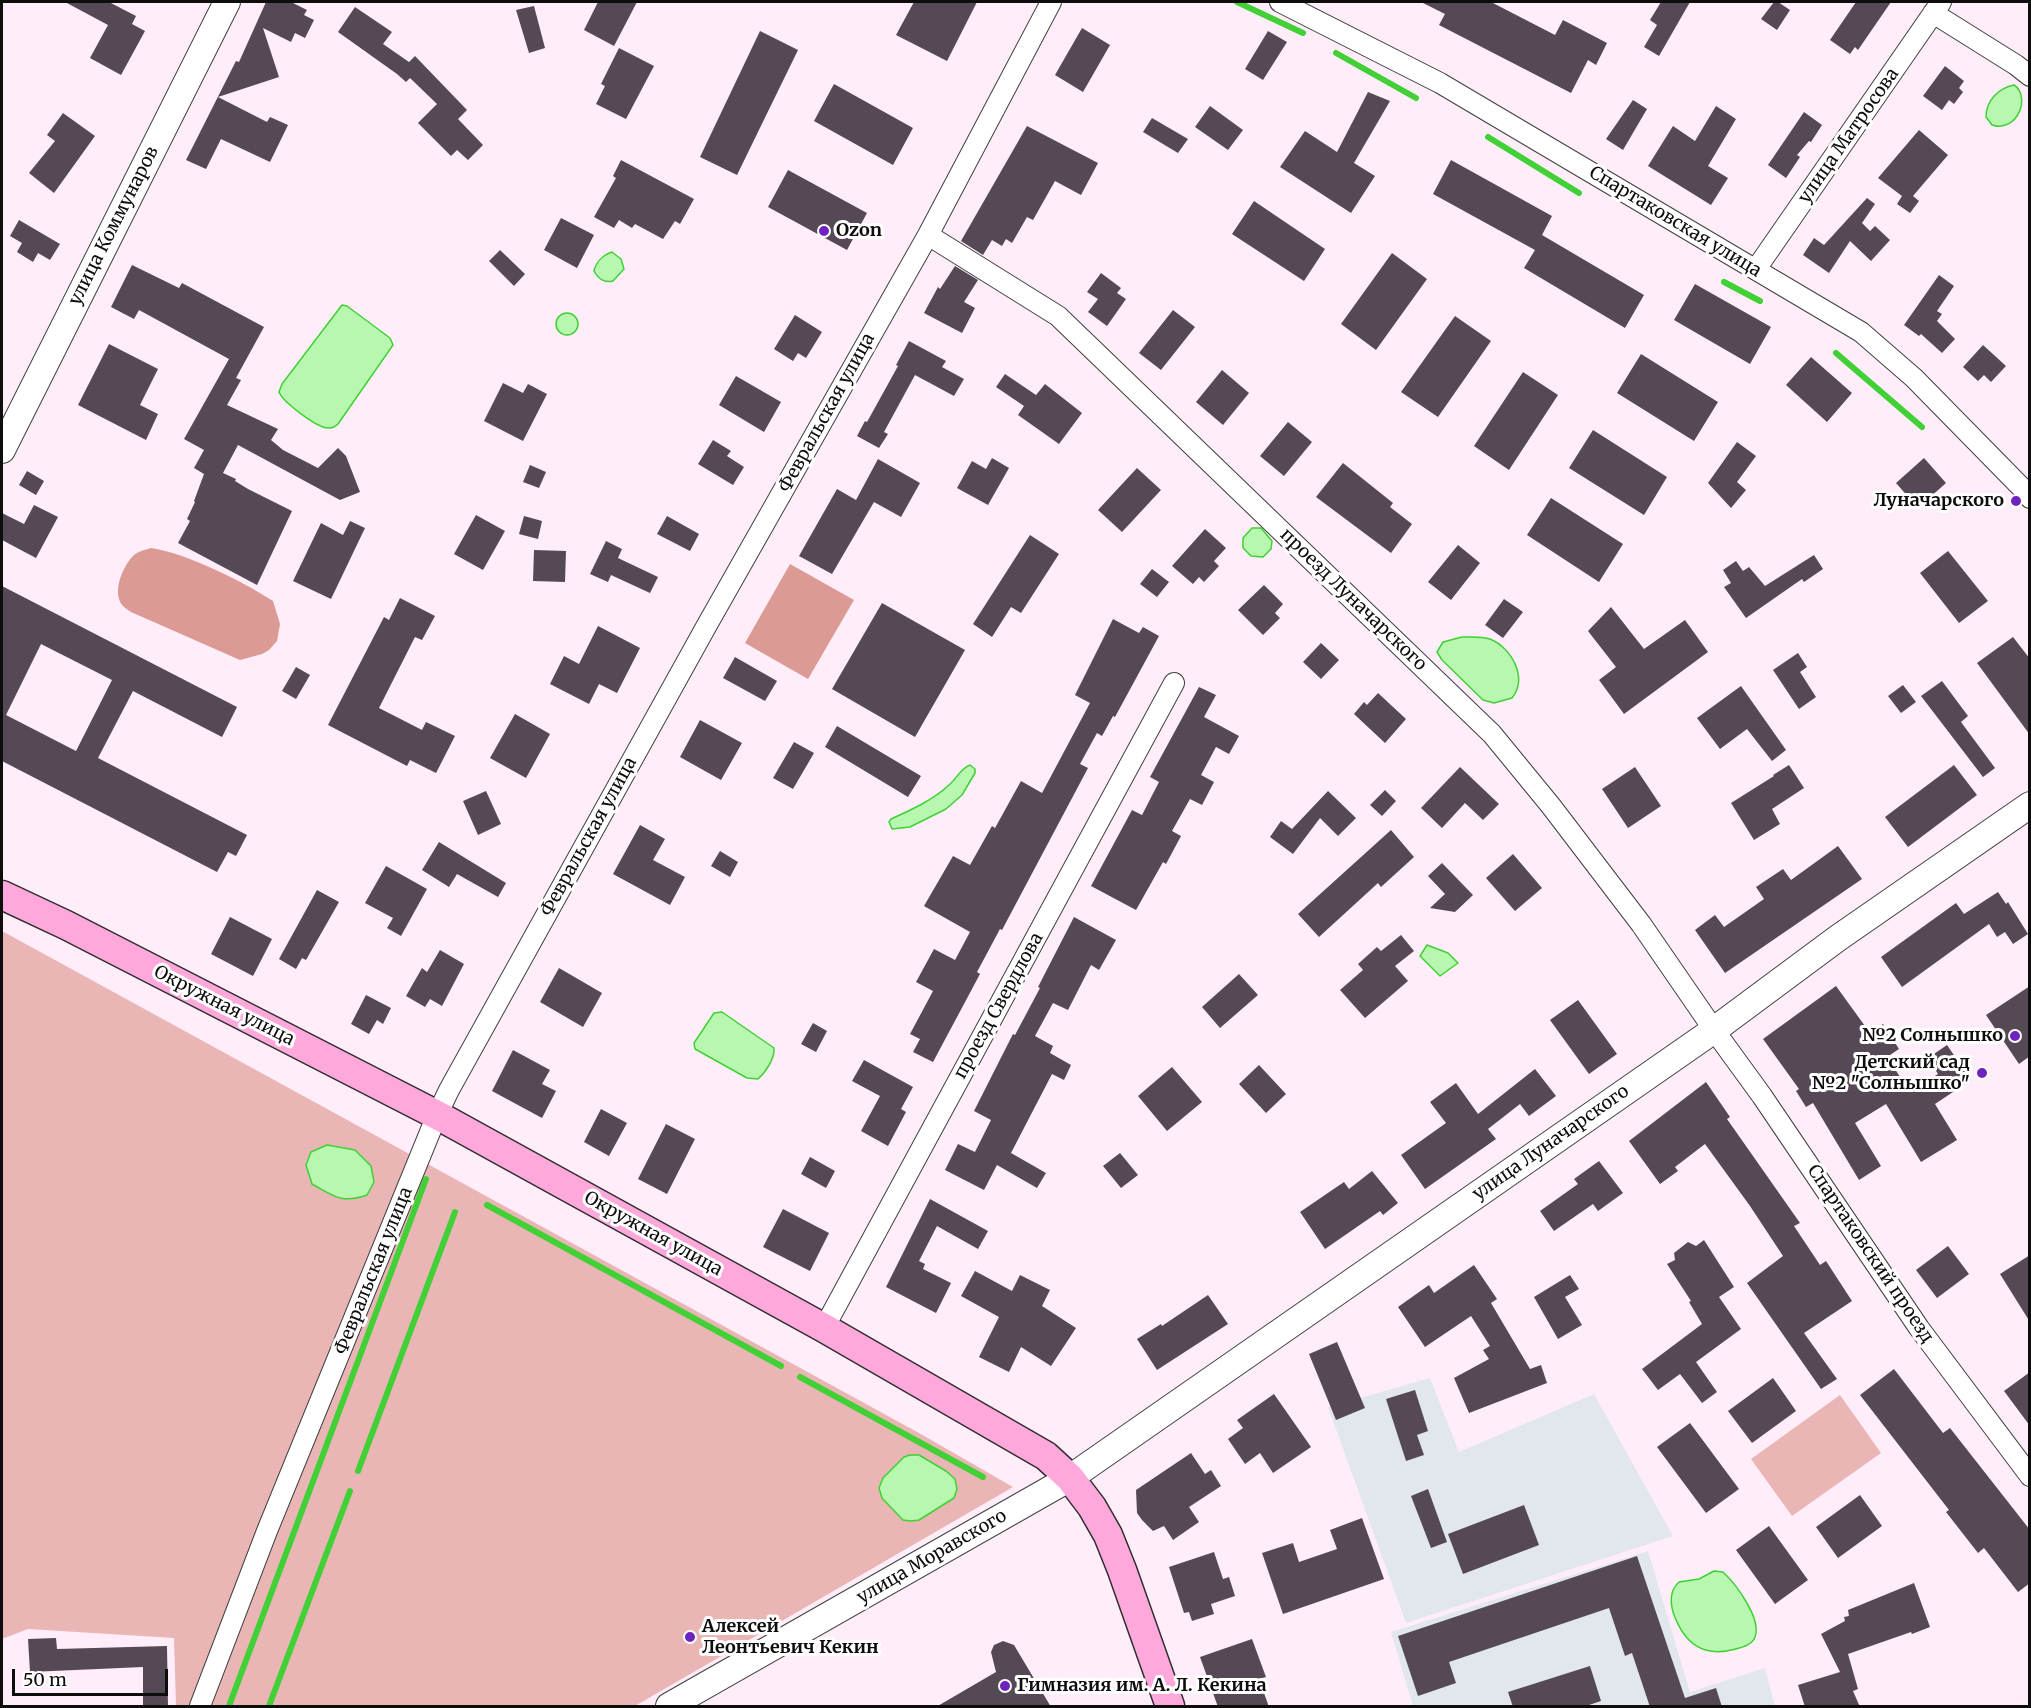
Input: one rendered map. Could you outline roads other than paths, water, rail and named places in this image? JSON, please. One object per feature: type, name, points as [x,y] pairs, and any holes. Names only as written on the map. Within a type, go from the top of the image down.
[{"type":"main road","name":"Окружная улица","points":[[2,895],[66,925],[437,1115],[824,1328],[1046,1456],[1070,1479],[1092,1507],[1108,1535],[1170,1707]]},
{"type":"street","name":"улица Коммунаров","points":[[2,450],[227,2]]},
{"type":"street","name":"Февральская улица","points":[[201,1707],[267,1531],[437,1115],[707,625],[928,235],[1051,2]]},
{"type":"street","name":"Спартаковская улица","points":[[1280,2],[1440,83],[1861,332],[1914,378],[2030,498]]},
{"type":"street","name":"улица Матросова","points":[[1756,269],[1937,7]]},
{"type":"street","points":[[1937,7],[2030,76]]},
{"type":"street","name":"проезд Луначарского","points":[[928,235],[1058,316],[1492,734],[1622,898],[1713,1030]]},
{"type":"street","name":"проезд Свердлова","points":[[824,1328],[1174,683]]},
{"type":"street","name":"улица Луначарского","points":[[1070,1479],[1713,1030],[1838,938],[2030,805]]},
{"type":"street","name":"Спартаковский проезд","points":[[1713,1030],[1762,1096],[1919,1328],[2030,1476]]},
{"type":"street","name":"улица Моравского","points":[[669,1707],[1070,1479]]},
{"type":"waterway","points":[[1237,2],[1303,33]]},
{"type":"waterway","points":[[1336,53],[1416,98]]},
{"type":"waterway","points":[[1488,137],[1579,193]]},
{"type":"waterway","points":[[1724,282],[1760,301]]},
{"type":"waterway","points":[[1836,353],[1922,427]]},
{"type":"waterway","points":[[229,1706],[426,1179]]},
{"type":"waterway","points":[[487,1205],[781,1366]]},
{"type":"waterway","points":[[358,1471],[455,1212]]},
{"type":"waterway","points":[[800,1377],[983,1477]]},
{"type":"waterway","points":[[269,1706],[350,1491]]},
{"type":"place","name":"Ozon","points":[[824,231]]},
{"type":"place","name":"Луначарского","points":[[2016,501]]},
{"type":"place","name":"№2 Солнышко","points":[[2015,1036]]},
{"type":"place","name":"Детский сад №2 \"Солнышко\"","points":[[1982,1073]]},
{"type":"place","name":"Алексей Леонтьевич Кекин","points":[[690,1637]]},
{"type":"place","name":"Гимназия им. А. Л. Кекина","points":[[1005,1686]]}]
